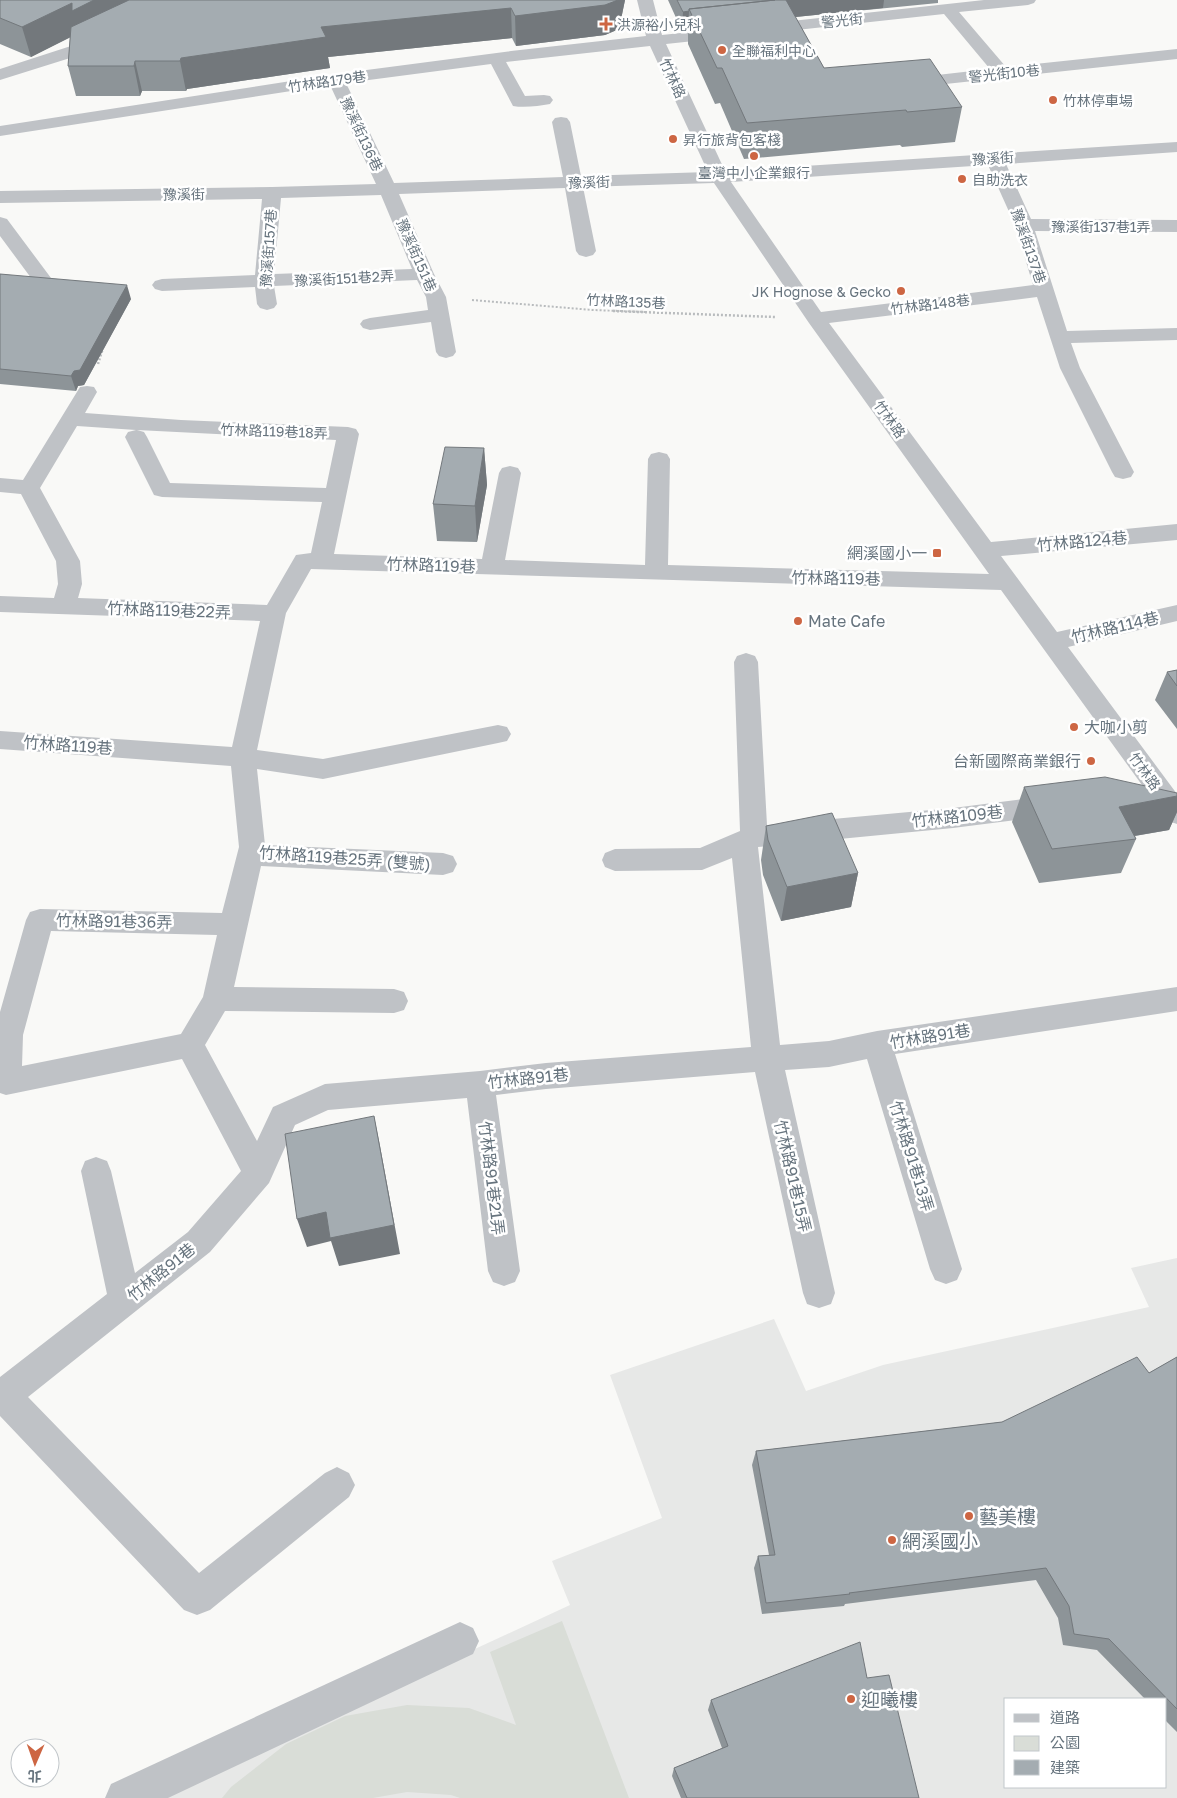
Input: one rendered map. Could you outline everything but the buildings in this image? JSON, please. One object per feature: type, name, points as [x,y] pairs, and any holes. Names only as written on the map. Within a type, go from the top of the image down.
[{"type":"street","name":"竹林路","points":[[645,0],[655,39],[719,177],[816,319],[1177,814]]},
{"type":"street","name":"警光街","points":[[655,39],[1028,0]]},
{"type":"street","points":[[948,9],[1002,73]]},
{"type":"street","points":[[0,76],[80,49],[119,29]]},
{"type":"street","name":"竹林路179巷","points":[[0,131],[336,79],[655,39]]},
{"type":"street","name":"警光街10巷","points":[[888,85],[1177,54]]},
{"type":"street","points":[[496,58],[519,102],[544,100]]},
{"type":"street","name":"豫溪街136巷","points":[[336,79],[388,189]]},
{"type":"street","points":[[561,122],[586,251]]},
{"type":"street","name":"豫溪街","points":[[0,197],[272,193],[719,177],[1177,147]]},
{"type":"street","name":"豫溪街137巷","points":[[994,158],[1024,225],[1058,337],[1070,368],[1124,472]]},
{"type":"street","name":"豫溪街151巷","points":[[388,189],[438,306],[446,352]]},
{"type":"street","name":"豫溪街157巷","points":[[267,304],[264,282],[272,193]]},
{"type":"street","points":[[0,223],[44,282]]},
{"type":"street","name":"豫溪街137巷1弄","points":[[1024,225],[1177,226]]},
{"type":"street","name":"豫溪街151巷2弄","points":[[162,285],[424,274]]},
{"type":"street","name":"竹林路148巷","points":[[816,319],[1044,290]]},
{"type":"street","points":[[370,324],[438,306]]},
{"type":"street","points":[[1058,337],[1177,334]]},
{"type":"street","points":[[29,488],[87,392]]},
{"type":"street","name":"竹林路119巷18弄","points":[[70,418],[181,427],[348,434],[321,561]]},
{"type":"street","points":[[136,438],[162,490],[334,495]]},
{"type":"street","points":[[656,573],[659,459]]},
{"type":"street","points":[[492,567],[510,473]]},
{"type":"street","points":[[0,485],[29,488]]},
{"type":"street","points":[[29,488],[68,561],[70,584],[64,606]]},
{"type":"street","name":"竹林路124巷","points":[[986,550],[1177,532]]},
{"type":"street","name":"竹林路119巷","points":[[0,740],[243,757],[274,613],[304,561],[1008,582]]},
{"type":"street","name":"竹林路119巷22弄","points":[[0,604],[274,613]]},
{"type":"street","name":"竹林路114巷","points":[[1052,642],[1177,613]]},
{"type":"street","points":[[746,662],[749,839]]},
{"type":"street","points":[[243,757],[323,769],[498,734]]},
{"type":"street","name":"竹林路119巷25弄 (雙號)","points":[[243,757],[253,855],[443,864]]},
{"type":"street","points":[[1130,795],[1160,791]]},
{"type":"street","name":"竹林路109巷","points":[[615,860],[702,859],[749,839],[953,818],[1081,801]]},
{"type":"street","name":"竹林路91巷15弄","points":[[749,839],[767,1058],[819,1293]]},
{"type":"street","points":[[252,846],[217,999],[190,1045],[258,1173]]},
{"type":"street","name":"竹林路91巷36弄","points":[[190,1045],[6,1082],[4,1035],[40,920],[233,924]]},
{"type":"street","points":[[217,999],[394,1001]]},
{"type":"street","name":"竹林路91巷","points":[[2,1397],[199,1242],[258,1173],[284,1116],[325,1097],[480,1084],[546,1076],[829,1054],[877,1044],[1177,999]]},
{"type":"street","name":"竹林路91巷13弄","points":[[877,1044],[946,1269]]},
{"type":"street","name":"竹林路91巷21弄","points":[[480,1084],[504,1271]]},
{"type":"street","points":[[96,1171],[124,1301]]},
{"type":"street","points":[[2,1397],[197,1597],[337,1485]]},
{"type":"street","points":[[125,1798],[460,1641]]},
{"type":"path","name":"竹林路135巷","points":[[438,306],[816,319]]},
{"type":"path","points":[[95,347],[104,348]]},
{"type":"shaded area","name":"網溪國小","points":[[1177,1258],[1177,1798],[152,1798],[570,1605],[552,1561],[662,1518],[610,1375],[774,1319],[806,1391],[883,1365],[1149,1307],[1131,1268]]},
{"type":"green space","points":[[562,1621],[629,1798],[460,1798],[451,1795],[407,1792],[373,1798],[222,1798],[231,1787],[286,1744],[345,1716],[407,1705],[469,1708],[516,1725],[490,1652]]},
{"type":"place","name":"洪源裕小兒科","points":[[606,24]]},
{"type":"place","name":"全聯福利中心","points":[[722,50]]},
{"type":"place","name":"竹林停車場","points":[[1053,100]]},
{"type":"place","name":"昇行旅背包客棧","points":[[673,139]]},
{"type":"place","name":"臺灣中小企業銀行","points":[[754,156]]},
{"type":"place","name":"自助洗衣","points":[[962,179]]},
{"type":"place","name":"JK Hognose & Gecko","points":[[901,291]]},
{"type":"place","name":"網溪國小一","points":[[937,553]]},
{"type":"place","name":"Mate Cafe","points":[[798,621]]},
{"type":"place","name":"大咖小剪","points":[[1074,727]]},
{"type":"place","name":"台新國際商業銀行","points":[[1091,761]]},
{"type":"place","name":"藝美樓","points":[[969,1516]]},
{"type":"place","name":"網溪國小","points":[[892,1540]]},
{"type":"place","name":"迎曦樓","points":[[851,1699]]}]
